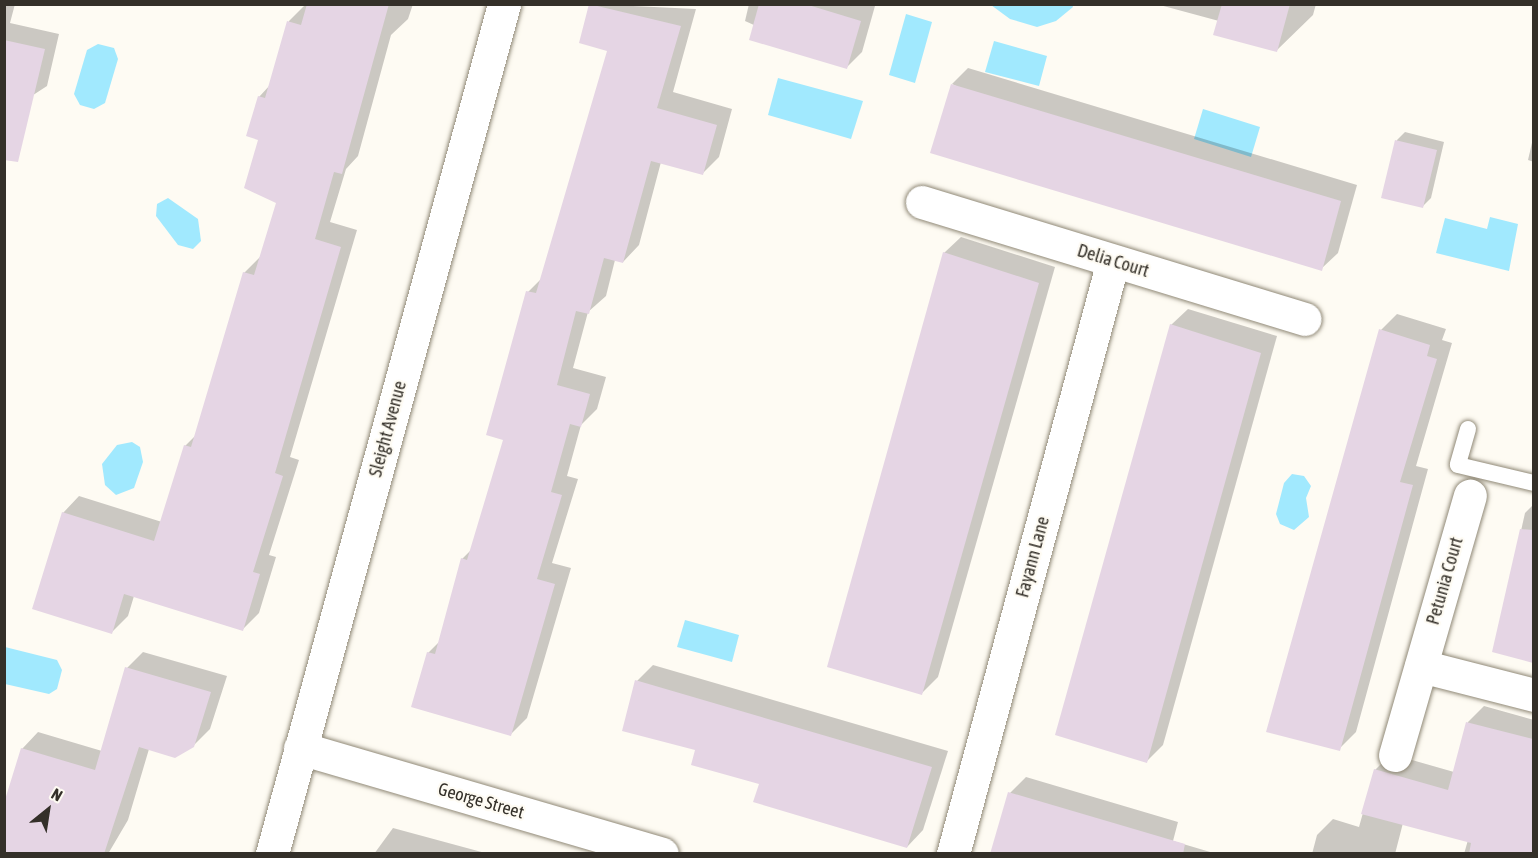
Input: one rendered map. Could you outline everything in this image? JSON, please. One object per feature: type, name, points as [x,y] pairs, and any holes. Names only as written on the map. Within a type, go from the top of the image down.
[{"type":"street","name":"Sleight Avenue","points":[[272,854],[504,4]]},
{"type":"street","name":"Delia Court","points":[[922,202],[1305,319]]},
{"type":"street","name":"Fayann Lane","points":[[953,854],[1113,261]]},
{"type":"street","name":"Petunia Court","points":[[1395,755],[1470,496]]},
{"type":"street","points":[[1420,666],[1533,695]]},
{"type":"street","name":"George Street","points":[[300,748],[662,854]]},
{"type":"lane","points":[[1468,429],[1458,465],[1533,483]]},
{"type":"water","points":[[1072,4],[1073,7],[1056,21],[1037,27],[1010,19],[991,5]]},
{"type":"water","points":[[906,14],[932,22],[915,83],[889,75]]},
{"type":"water","points":[[994,41],[1047,56],[1039,86],[985,72]]},
{"type":"water","points":[[98,44],[114,48],[118,59],[105,103],[94,109],[80,105],[74,94],[87,50]]},
{"type":"water","points":[[778,78],[863,101],[851,139],[768,115]]},
{"type":"water","points":[[1203,109],[1260,127],[1251,157],[1194,139]]},
{"type":"water","points":[[168,198],[198,219],[201,241],[193,249],[178,245],[156,216],[157,204]]},
{"type":"water","points":[[1490,217],[1518,224],[1509,271],[1436,253],[1445,218],[1487,229]]},
{"type":"water","points":[[132,442],[140,447],[143,462],[134,488],[116,495],[105,485],[102,464],[117,445]]},
{"type":"water","points":[[1292,474],[1304,476],[1311,486],[1306,498],[1309,517],[1294,530],[1280,524],[1276,514],[1284,483]]},
{"type":"water","points":[[685,620],[739,635],[732,662],[677,647]]},
{"type":"water","points":[[5,647],[57,660],[62,670],[57,689],[49,694],[5,684]]},
{"type":"building","points":[[307,4],[389,4],[342,174],[334,172],[315,239],[341,247],[275,473],[283,476],[253,572],[260,574],[243,631],[124,594],[112,634],[32,609],[62,512],[154,541],[184,445],[191,447],[243,272],[254,275],[276,203],[244,188],[258,140],[246,136],[258,96],[265,98],[287,21],[301,25]]},
{"type":"building","points":[[589,4],[681,26],[657,108],[717,125],[703,175],[651,161],[623,263],[604,258],[589,314],[576,311],[557,385],[590,394],[581,427],[570,424],[551,492],[562,495],[537,579],[555,584],[511,736],[411,707],[427,652],[435,654],[461,558],[467,560],[503,440],[486,435],[526,291],[536,293],[607,51],[579,43]]},
{"type":"building","points":[[759,4],[805,4],[861,21],[847,69],[749,40]]},
{"type":"building","points":[[1222,4],[1290,4],[1277,52],[1213,35]]},
{"type":"building","points":[[4,40],[45,49],[18,162],[4,160]]},
{"type":"building","points":[[951,84],[1341,201],[1322,271],[930,153]]},
{"type":"building","points":[[1395,140],[1437,150],[1423,208],[1381,198]]},
{"type":"building","points":[[943,252],[1039,283],[922,695],[827,667]]},
{"type":"building","points":[[1170,324],[1261,353],[1147,763],[1055,735]]},
{"type":"building","points":[[1379,329],[1430,345],[1427,356],[1437,359],[1400,482],[1413,485],[1340,751],[1266,732]]},
{"type":"building","points":[[1520,529],[1533,530],[1533,663],[1492,652]]},
{"type":"building","points":[[125,667],[211,692],[194,747],[175,758],[139,747],[104,854],[4,854],[4,803],[21,748],[95,770]]},
{"type":"building","points":[[635,680],[932,767],[907,848],[753,802],[759,784],[691,765],[695,750],[622,731]]},
{"type":"building","points":[[1466,722],[1533,739],[1533,854],[1469,854],[1471,843],[1361,814],[1374,769],[1448,790]]},
{"type":"building","points":[[1008,792],[1185,844],[1183,854],[990,854]]}]
